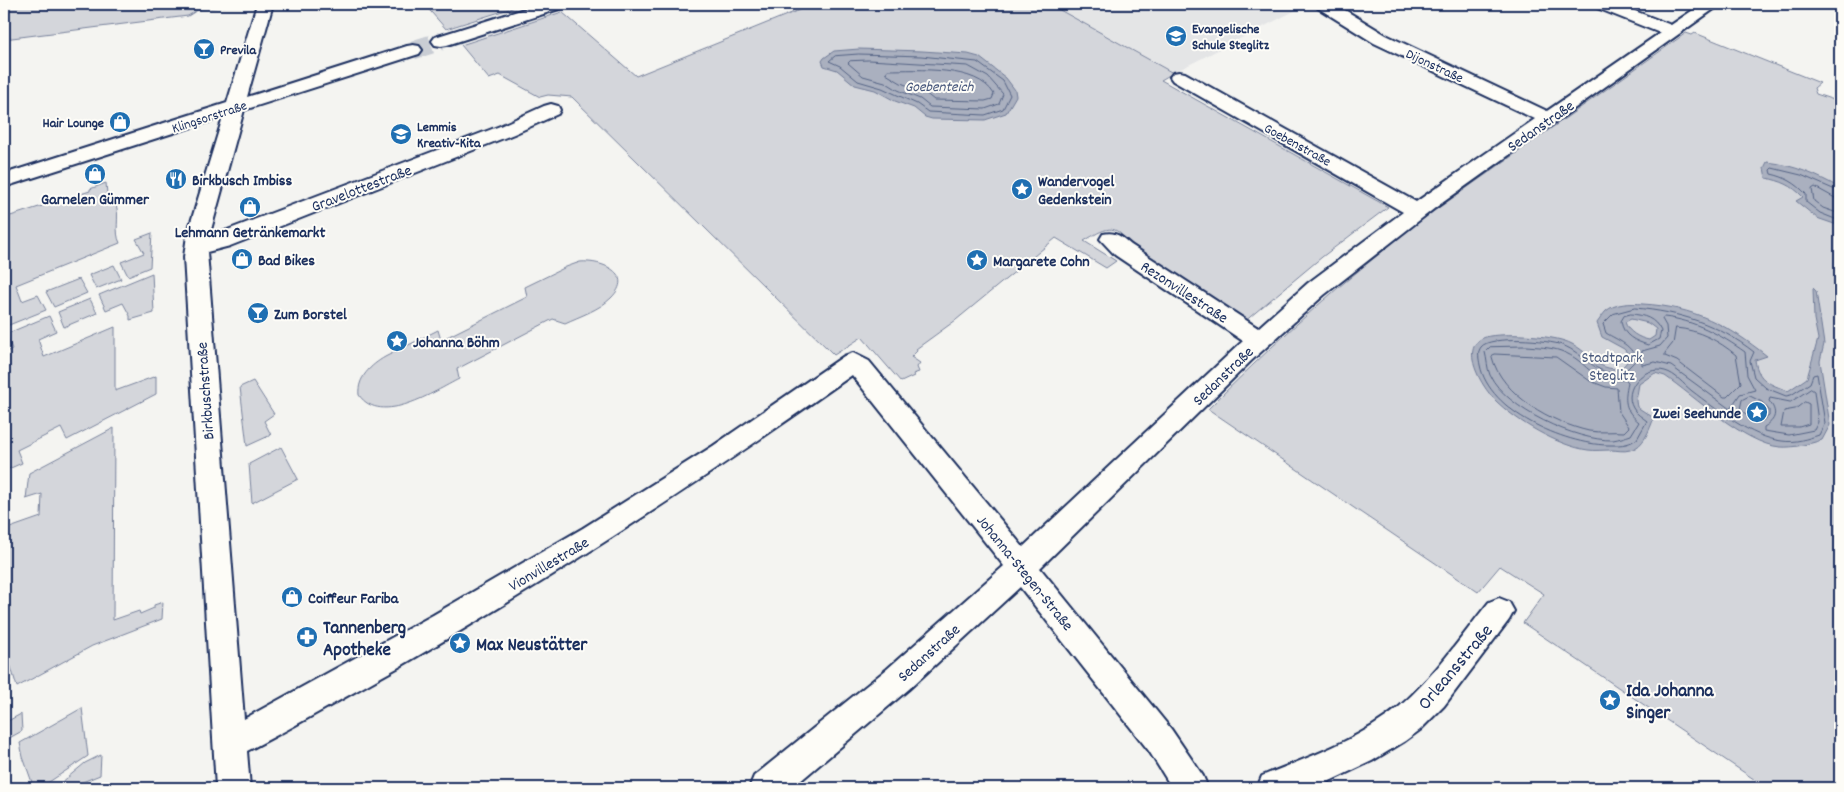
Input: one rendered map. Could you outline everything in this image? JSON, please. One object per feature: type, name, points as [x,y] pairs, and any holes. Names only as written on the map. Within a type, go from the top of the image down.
[{"type":"street","name":"Birkbuschstraße","points":[[233,788],[195,257],[196,247],[265,4]]},
{"type":"street","points":[[441,41],[556,4]]},
{"type":"street","name":"Dijonstraße","points":[[1324,4],[1380,39],[1549,119]]},
{"type":"street","points":[[1603,4],[1673,32]]},
{"type":"street","name":"Sedanstraße","points":[[766,788],[898,679],[1022,568],[1260,340],[1336,273],[1417,211],[1713,4]]},
{"type":"street","name":"Klingsorstraße","points":[[4,181],[413,50]]},
{"type":"street","name":"Goebenstraße","points":[[1179,77],[1417,211]]},
{"type":"street","name":"Gravelottestraße","points":[[196,247],[250,230],[507,130],[551,110]]},
{"type":"street","name":"Rezonvillestraße","points":[[1112,239],[1123,250],[1260,340]]},
{"type":"street","name":"Vionvillestraße","points":[[230,742],[269,723],[444,625],[593,536],[722,453],[853,362]]},
{"type":"street","name":"Johanna-Stegen-Straße","points":[[853,362],[860,367],[1125,695],[1160,740],[1191,788]]},
{"type":"street","name":"Orleansstraße","points":[[1274,788],[1336,765],[1383,737],[1410,718],[1432,696],[1499,610]]},
{"type":"shaded area","name":"Evangelische Schule Steglitz","points":[[1049,4],[1308,4],[1173,73]]},
{"type":"green space","points":[[4,4],[236,4],[199,9],[188,16],[4,39]]},
{"type":"green space","points":[[424,4],[525,4],[446,29]]},
{"type":"green space","points":[[814,4],[1049,4],[1173,73],[1161,80],[1388,207],[1322,257],[1244,322],[1129,246],[1124,238],[1114,230],[1104,230],[1084,241],[1116,261],[1106,268],[1056,238],[956,320],[916,349],[917,351],[911,357],[920,363],[917,367],[919,372],[901,382],[862,337],[834,355],[572,97],[548,95],[540,97],[500,75],[489,79],[461,45],[562,12],[636,76]]},
{"type":"green space","name":"Stadtpark Steglitz","points":[[1686,33],[1692,35],[1695,33],[1820,83],[1814,88],[1816,94],[1840,102],[1840,788],[1767,788],[1523,623],[1544,594],[1500,566],[1478,592],[1208,409],[1295,325],[1388,247],[1386,245]]},
{"type":"green space","points":[[106,183],[107,194],[112,206],[116,204],[117,234],[120,243],[16,285],[22,301],[38,295],[46,310],[4,327],[4,218],[90,191],[90,189]]},
{"type":"green space","points":[[152,233],[150,267],[128,276],[121,262],[144,253],[136,239]]},
{"type":"green space","points":[[580,262],[598,263],[613,270],[618,276],[620,282],[618,289],[601,306],[565,323],[553,319],[457,369],[459,379],[408,404],[381,408],[369,404],[359,395],[360,383],[366,373],[385,357],[438,330],[441,340],[527,297],[525,287]]},
{"type":"green space","points":[[114,265],[121,279],[96,289],[89,275]]},
{"type":"green space","points":[[152,273],[154,313],[130,320],[130,316],[123,303],[106,310],[99,295]]},
{"type":"green space","points":[[79,279],[87,293],[54,307],[46,292]]},
{"type":"green space","points":[[90,299],[97,313],[64,327],[58,312]]},
{"type":"green space","points":[[49,316],[56,331],[38,339],[44,357],[115,327],[115,391],[156,376],[156,394],[67,440],[61,428],[17,450],[22,463],[4,471],[4,374],[7,372],[4,363],[4,353],[12,349],[6,334]]},
{"type":"green space","points":[[253,381],[274,414],[264,421],[271,435],[247,446],[240,387]]},
{"type":"green space","points":[[114,428],[113,620],[139,611],[140,614],[154,608],[154,605],[163,602],[162,619],[92,646],[17,687],[6,651],[4,651],[4,530],[41,517],[42,494],[26,499],[29,473]]},
{"type":"green space","points":[[281,447],[298,479],[252,503],[249,464]]},
{"type":"green space","points":[[82,708],[88,756],[40,788],[34,788],[20,743]]},
{"type":"green space","points":[[21,714],[22,731],[4,741],[4,723]]},
{"type":"green space","points":[[101,755],[100,775],[80,783],[79,788],[55,788],[85,763]]},
{"type":"water","name":"Goebenteich","points":[[859,49],[968,54],[979,57],[1006,78],[1015,90],[1016,96],[1006,113],[985,120],[932,119],[925,117],[914,108],[895,101],[875,90],[855,85],[837,70],[824,66],[822,61],[824,58],[834,51]]},
{"type":"water","points":[[1767,162],[1805,171],[1840,188],[1840,226],[1817,218],[1796,201],[1803,197],[1799,193],[1781,182],[1766,178],[1764,168]]},
{"type":"water","points":[[1813,288],[1816,291],[1824,344],[1820,361],[1830,425],[1822,440],[1791,447],[1766,444],[1751,437],[1720,418],[1665,376],[1655,373],[1639,384],[1636,401],[1637,407],[1654,418],[1639,445],[1625,451],[1576,448],[1538,431],[1504,408],[1483,385],[1474,365],[1474,347],[1480,340],[1490,336],[1508,335],[1532,336],[1565,341],[1579,348],[1594,361],[1605,367],[1621,369],[1631,357],[1624,349],[1602,337],[1597,323],[1606,311],[1619,305],[1661,306],[1678,309],[1710,320],[1753,345],[1767,356],[1755,360],[1762,377],[1770,384],[1788,391],[1807,378],[1818,339],[1814,319]],"holes":[[[1631,319],[1648,323],[1656,329],[1655,336],[1649,340],[1634,334],[1625,322]]]},
{"type":"tunnel","points":[[413,50],[441,41]]},
{"type":"place","name":"Evangelische Schule Steglitz","points":[[1176,36]]},
{"type":"place","name":"Previla","points":[[204,49]]},
{"type":"place","name":"Hair Lounge","points":[[120,122]]},
{"type":"place","name":"Lemmis Kreativ-Kita","points":[[401,134]]},
{"type":"place","name":"Garnelen Gümmer","points":[[95,174]]},
{"type":"place","name":"Birkbusch Imbiss","points":[[176,179]]},
{"type":"place","name":"Wandervogel Gedenkstein","points":[[1022,189]]},
{"type":"place","name":"Lehmann Getränkemarkt","points":[[250,207]]},
{"type":"place","name":"Bad Bikes","points":[[242,259]]},
{"type":"place","name":"Margarete Cohn","points":[[977,260]]},
{"type":"place","name":"Zum Borstel","points":[[258,313]]},
{"type":"place","name":"Johanna Böhm","points":[[397,341]]},
{"type":"place","name":"Zwei Seehunde","points":[[1757,412]]},
{"type":"place","name":"Coiffeur Fariba","points":[[292,597]]},
{"type":"place","name":"Tannenberg Apotheke","points":[[307,637]]},
{"type":"place","name":"Max Neustätter","points":[[460,643]]},
{"type":"place","name":"Ida Johanna Singer","points":[[1610,700]]}]
